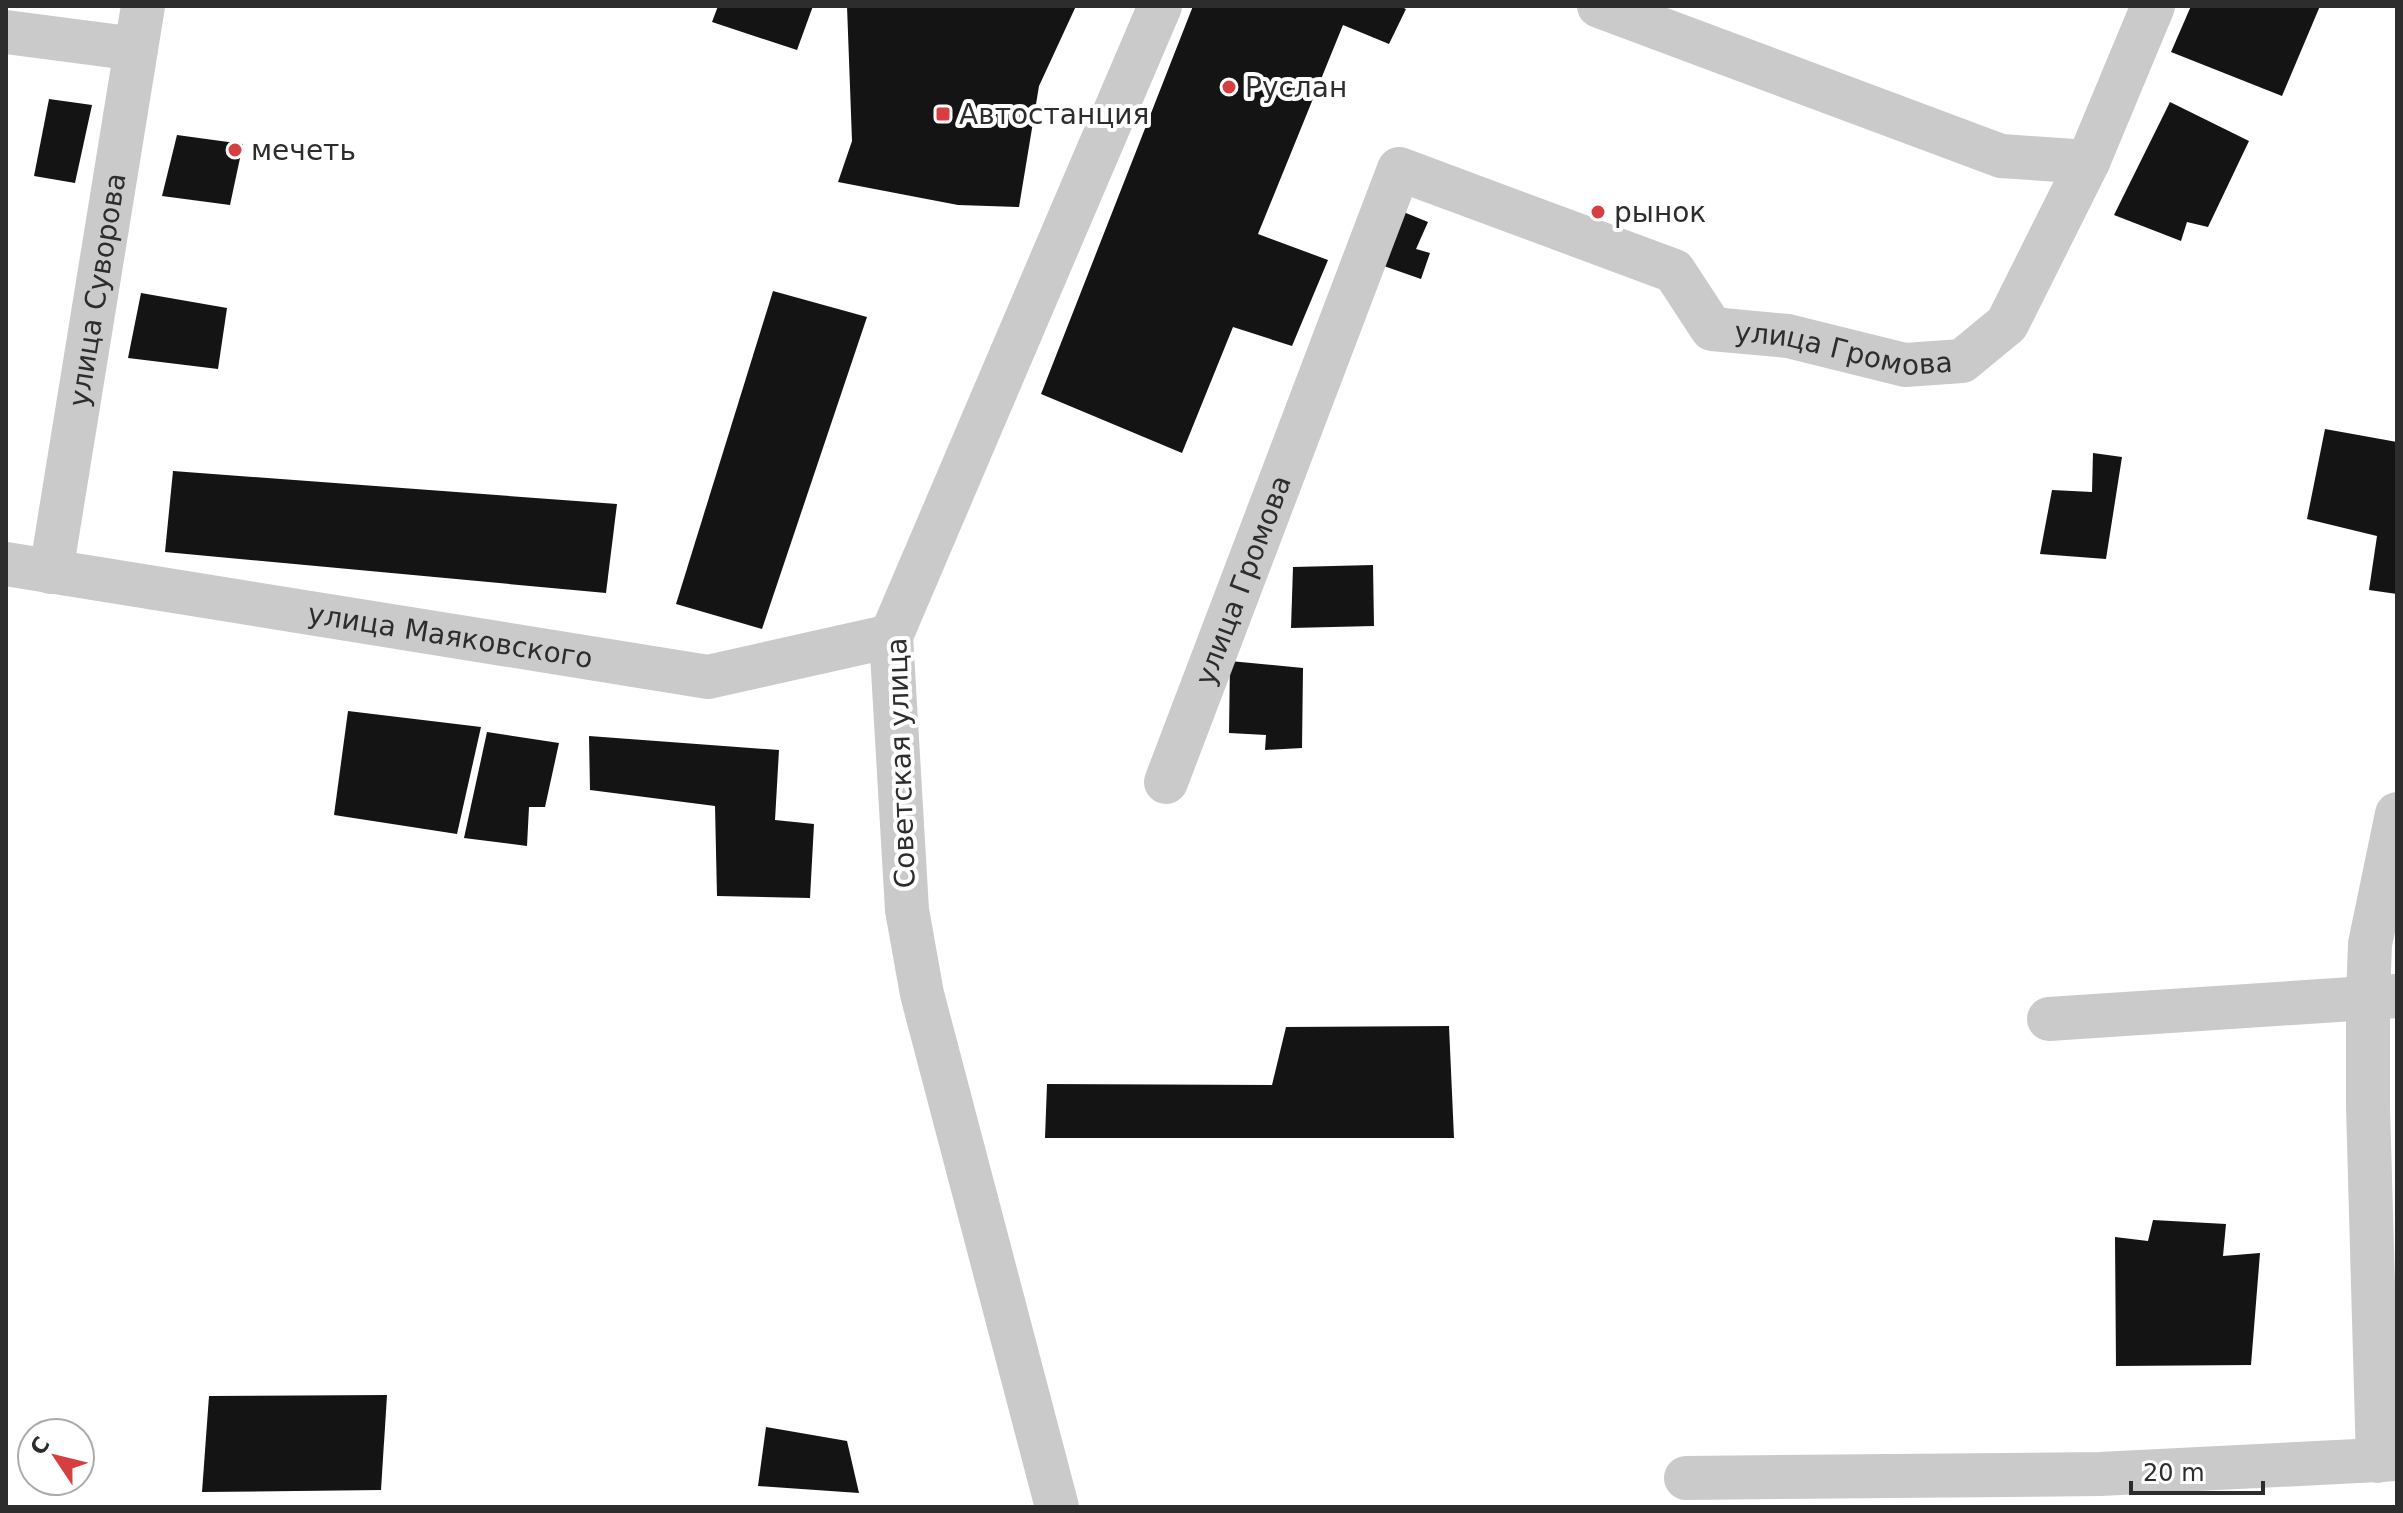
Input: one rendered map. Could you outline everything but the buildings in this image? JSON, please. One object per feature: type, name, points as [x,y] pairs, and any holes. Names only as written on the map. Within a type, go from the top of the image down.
[{"type":"street","name":"улица Суворова","points":[[51,572],[143,6]]},
{"type":"street","name":"Советская улица","points":[[1057,1507],[922,994],[907,910],[891,636],[1160,6]]},
{"type":"street","points":[[1599,6],[2001,156],[2088,162]]},
{"type":"street","name":"улица Громова","points":[[1166,782],[1399,169],[1674,271],[1712,329],[1788,336],[1905,365],[1962,361],[2007,324],[2088,162],[2153,6]]},
{"type":"street","points":[[6,32],[136,49]]},
{"type":"street","name":"улица Маяковского","points":[[6,564],[708,677],[891,636]]},
{"type":"street","points":[[1686,1478],[2101,1491],[2388,1460],[2368,1107],[2383,997],[2370,944],[2397,814]]},
{"type":"street","points":[[2049,1019],[2383,997]]},
{"type":"place","name":"Руслан","points":[[1229,87]]},
{"type":"place","name":"Автостанция","points":[[943,114]]},
{"type":"place","name":"мечеть","points":[[235,150]]},
{"type":"place","name":"рынок","points":[[1598,212]]}]
